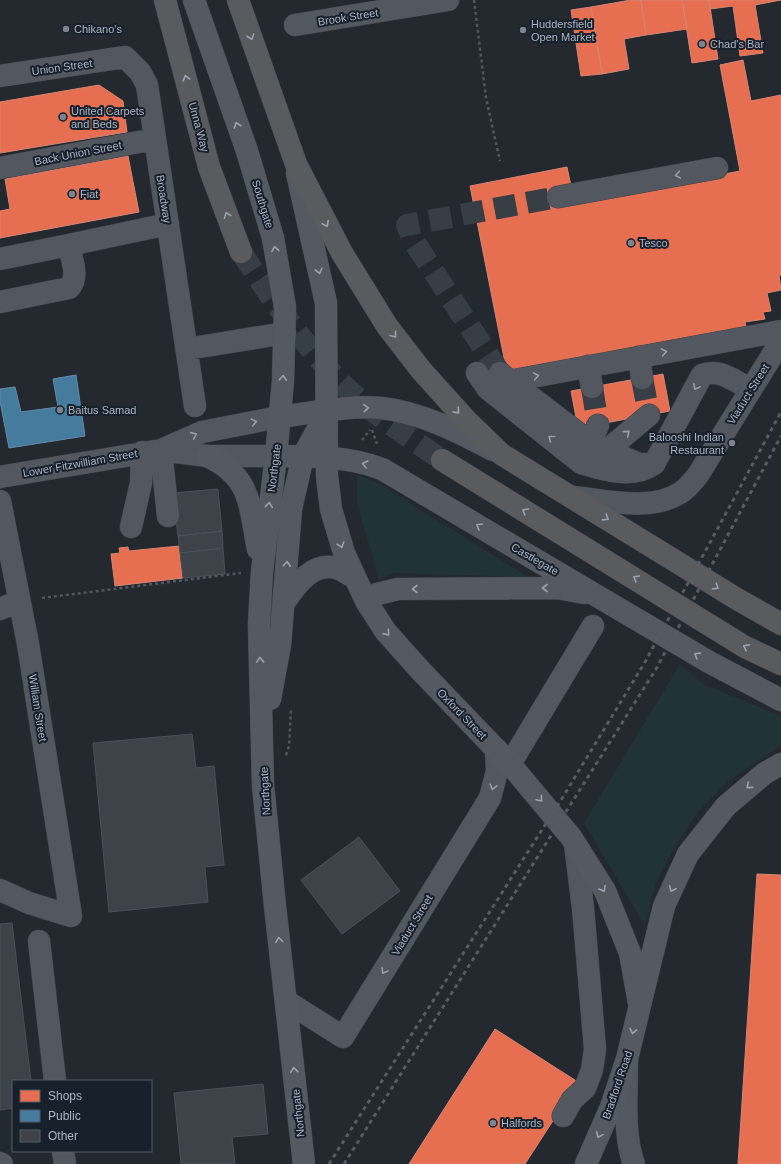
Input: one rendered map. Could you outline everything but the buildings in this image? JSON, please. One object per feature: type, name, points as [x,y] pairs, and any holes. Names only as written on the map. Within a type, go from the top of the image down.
[{"type":"highway","name":"Unna Way","points":[[165,0],[209,167],[241,252]]},
{"type":"highway","points":[[238,0],[296,164],[342,253],[387,326],[431,382],[466,420],[501,454],[730,595],[781,624]]},
{"type":"highway","points":[[442,460],[745,647],[781,664]]},
{"type":"main road","name":"Southgate","points":[[194,0],[274,238],[285,306],[285,333],[279,417]]},
{"type":"main road","points":[[263,740],[280,645],[291,509],[303,456],[327,411],[326,303],[296,164]]},
{"type":"main road","points":[[279,417],[327,411],[373,408],[415,415],[445,425],[501,454]]},
{"type":"main road","name":"Oxford Street","points":[[327,411],[327,457],[331,509],[344,553],[366,601],[391,638],[503,756],[575,844],[605,891],[627,946],[639,1003]]},
{"type":"main road","name":"Northgate","points":[[279,417],[276,456],[262,572],[259,624],[263,785],[304,1164]]},
{"type":"main road","points":[[206,456],[228,468],[243,484],[247,492],[262,572]]},
{"type":"main road","name":"Castlegate","points":[[276,456],[327,457],[354,461],[382,469],[709,662],[781,700]]},
{"type":"main road","points":[[284,603],[299,583],[314,570],[323,567],[338,568],[355,578]]},
{"type":"main road","points":[[366,601],[377,594],[398,589],[558,588],[597,595]]},
{"type":"main road","name":"Bradford Road","points":[[586,1164],[611,1107],[627,1059],[639,1003],[664,906],[688,854],[726,806],[765,773],[781,764]]},
{"type":"street","name":"Brook Street","points":[[295,25],[448,0]]},
{"type":"street","name":"Union Street","points":[[0,76],[125,57]]},
{"type":"street","name":"Broadway","points":[[125,57],[140,72],[147,85],[195,406]]},
{"type":"street","name":"Back Union Street","points":[[0,168],[155,139]]},
{"type":"street","points":[[558,197],[717,168]]},
{"type":"street","points":[[0,259],[168,224]]},
{"type":"street","points":[[0,302],[69,288],[74,283],[75,278],[68,245]]},
{"type":"street","points":[[654,464],[639,464],[598,440],[505,377],[588,366],[641,368],[781,330]]},
{"type":"street","points":[[187,349],[285,333]]},
{"type":"street","name":"Viaduct Street","points":[[573,497],[643,503],[664,500],[682,493],[698,476],[750,389],[781,341]]},
{"type":"street","points":[[588,366],[592,387]]},
{"type":"street","points":[[477,372],[488,389],[581,463],[599,469],[629,472],[646,470],[654,464],[702,375],[711,372],[718,372],[750,389]]},
{"type":"street","points":[[598,440],[649,415]]},
{"type":"street","name":"Lower Fitzwilliam Street","points":[[0,477],[151,451],[202,432],[279,417]]},
{"type":"street","points":[[151,451],[168,516]]},
{"type":"street","points":[[131,527],[141,483],[151,451]]},
{"type":"street","name":"Lower Fitzwilliam Street","points":[[151,451],[206,456],[276,456]]},
{"type":"street","name":"William Street","points":[[0,501],[10,605],[70,916],[29,903],[0,890]]},
{"type":"street","points":[[503,756],[593,626]]},
{"type":"street","name":"Viaduct Street","points":[[286,1001],[343,1037],[490,798],[497,771],[503,756]]},
{"type":"street","points":[[563,1116],[572,1100],[585,1088],[592,1070],[594,1049],[586,935],[575,844]]},
{"type":"street","points":[[39,940],[55,1080]]},
{"type":"street","points":[[627,1059],[628,1126],[630,1154],[634,1164]]},
{"type":"street","points":[[63,1152],[64,1164]]},
{"type":"path","points":[[474,0],[486,98],[500,161]]},
{"type":"path","points":[[354,461],[357,446],[371,428]]},
{"type":"path","points":[[10,605],[237,573],[262,572]]},
{"type":"path","points":[[283,760],[289,746],[291,707]]},
{"type":"shaded area","points":[[357,474],[381,485],[528,577],[393,573],[379,580],[357,502]]},
{"type":"shaded area","points":[[680,664],[703,684],[781,716],[781,746],[731,779],[698,812],[675,846],[656,883],[645,926],[584,823]]},
{"type":"tunnel","points":[[500,373],[413,240],[407,225],[558,197]]},
{"type":"tunnel","points":[[241,252],[293,327],[338,379],[354,395],[375,412],[442,460]]},
{"type":"tunnel","points":[[642,378],[649,415]]},
{"type":"tunnel","points":[[592,387],[598,425]]},
{"type":"railway","points":[[329,1164],[561,800],[645,662],[781,412]]},
{"type":"railway","points":[[344,1164],[656,669],[781,436]]},
{"type":"place","name":"Chikano's","points":[[66,29]]},
{"type":"place","name":"Huddersfield Open Market","points":[[523,30]]},
{"type":"place","name":"Chad's Bar","points":[[702,44]]},
{"type":"place","name":"United Carpets and Beds","points":[[63,117]]},
{"type":"place","name":"Fiat","points":[[72,194]]},
{"type":"place","name":"Tesco","points":[[631,243]]},
{"type":"place","name":"Baitus Samad","points":[[60,410]]},
{"type":"place","name":"Balooshi Indian Restaurant","points":[[732,443]]},
{"type":"place","name":"Halfords","points":[[493,1123]]}]
